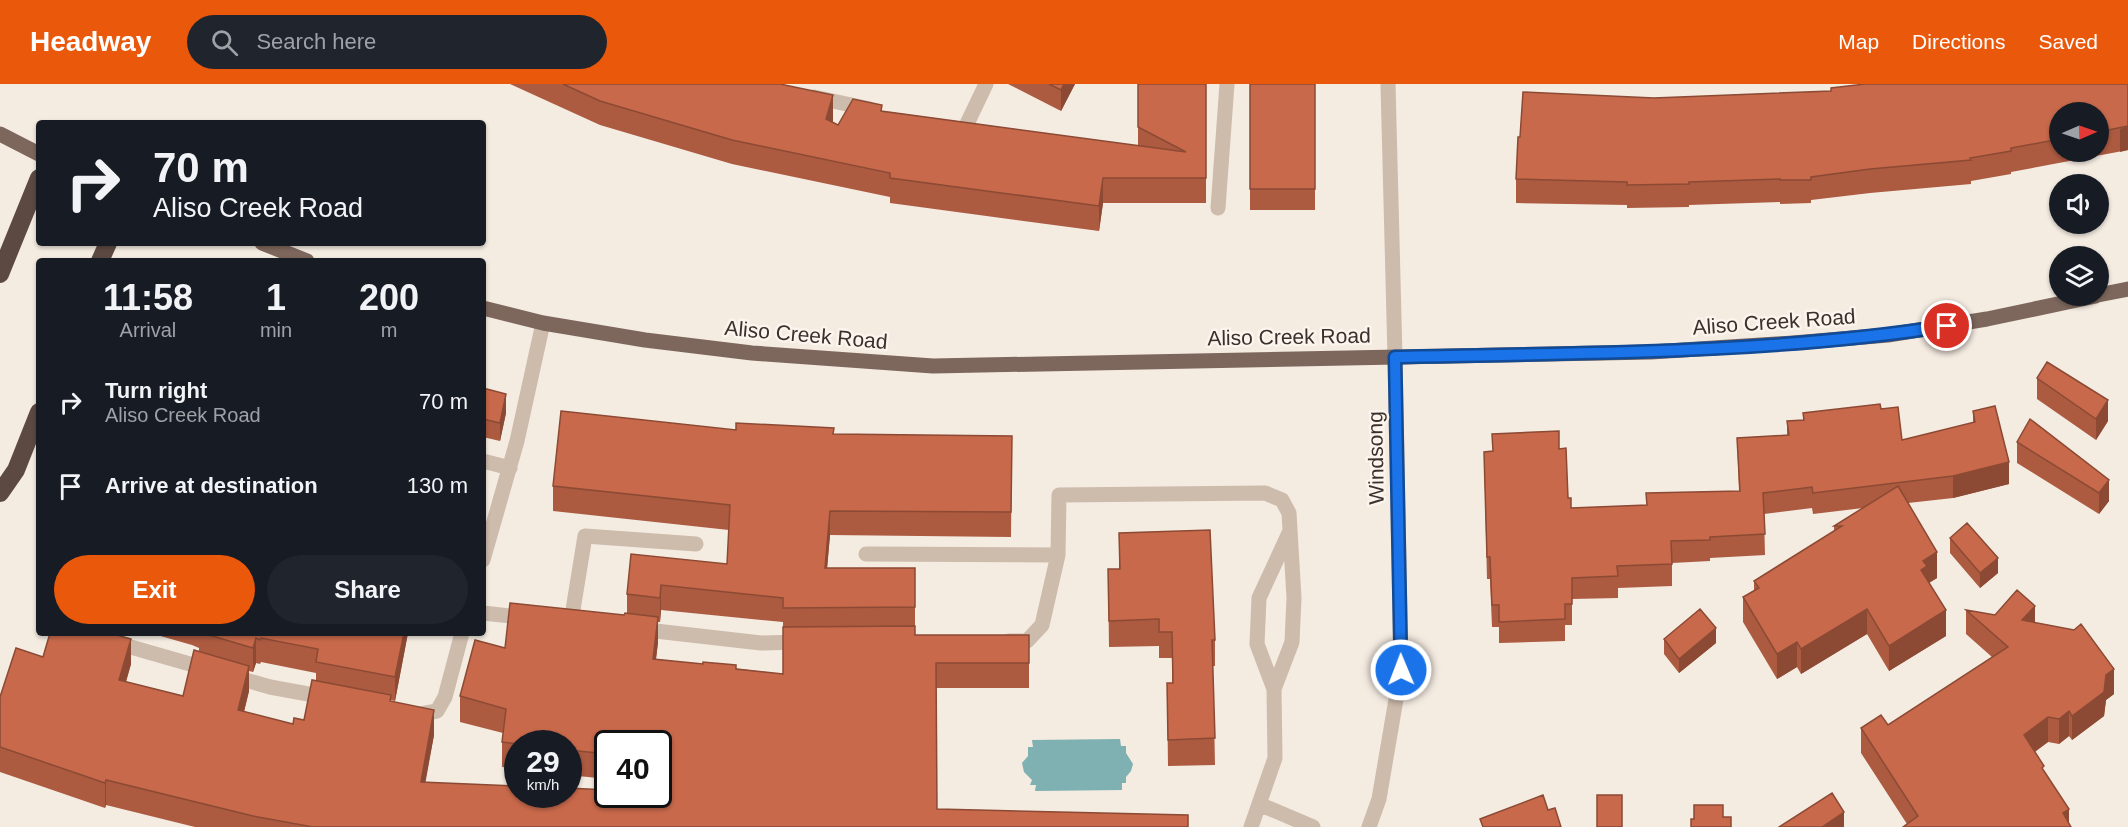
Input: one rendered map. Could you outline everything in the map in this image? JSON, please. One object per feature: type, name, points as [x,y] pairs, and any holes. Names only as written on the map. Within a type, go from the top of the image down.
[{"type":"highway","points":[[0,274],[36,185]]},
{"type":"highway","points":[[0,494],[16,470],[36,420]]},
{"type":"main road","points":[[0,134],[36,152]]},
{"type":"main road","points":[[270,246],[300,258]]},
{"type":"main road","name":"Aliso Creek Road","points":[[2109,293],[2128,289]]},
{"type":"main road","name":"Aliso Creek Road","points":[[486,309],[543,323],[645,340],[752,353],[933,366],[1651,352],[1888,335],[1987,320],[2049,306]]},
{"type":"street","points":[[965,128],[986,84]]},
{"type":"street","points":[[1218,208],[1227,84]]},
{"type":"street","name":"Windsong","points":[[1369,827],[1379,799],[1401,670],[1388,84]]},
{"type":"street","points":[[798,94],[878,111]]},
{"type":"street","points":[[486,550],[510,468],[543,323]]},
{"type":"street","points":[[486,462],[510,468]]},
{"type":"street","points":[[993,641],[1027,641],[1042,625],[1058,555],[1059,495],[1264,492],[1282,500],[1289,513],[1294,598],[1292,642],[1274,689]]},
{"type":"street","points":[[1251,827],[1275,758],[1274,689],[1257,644],[1259,598],[1290,530]]},
{"type":"street","points":[[572,622],[585,536],[696,544]]},
{"type":"street","points":[[866,554],[1058,555]]},
{"type":"street","points":[[486,613],[538,619]]},
{"type":"street","points":[[619,627],[761,643],[819,642]]},
{"type":"street","points":[[92,636],[270,687],[350,702]]},
{"type":"street","points":[[395,711],[417,715],[437,711],[446,697],[461,636]]},
{"type":"street","points":[[1259,804],[1313,827]]},
{"type":"water","points":[[1120,739],[1121,746],[1126,746],[1126,753],[1133,764],[1126,777],[1126,783],[1122,783],[1122,790],[1035,791],[1036,785],[1030,785],[1032,780],[1024,772],[1022,763],[1028,756],[1028,747],[1033,747],[1032,740]]},
{"type":"building","points":[[563,84],[780,84],[833,95],[826,119],[838,125],[853,99],[882,105],[881,111],[1186,152],[1138,127],[1138,84],[1206,84],[1206,178],[1103,178],[1099,206],[890,178],[890,173],[732,140],[600,101]]},
{"type":"building","points":[[1049,84],[1064,84],[1061,90]]},
{"type":"building","points":[[1250,84],[1315,84],[1315,189],[1250,189]]},
{"type":"building","points":[[1865,84],[2128,84],[2128,126],[2109,130],[2109,102],[2049,102],[2049,141],[1970,158],[1971,160],[1870,169],[1811,177],[1811,180],[1780,179],[1627,185],[1627,182],[1516,179],[1523,92],[1654,98],[1831,91],[1831,88]]},
{"type":"building","points":[[2047,362],[2108,400],[2096,419],[2037,378]]},
{"type":"building","points":[[486,389],[506,394],[500,423],[486,420]]},
{"type":"building","points":[[1880,404],[1881,409],[1898,407],[1902,440],[1975,422],[1973,411],[1995,406],[2009,462],[1953,476],[1813,493],[1812,487],[1763,493],[1765,534],[1710,537],[1710,540],[1671,541],[1672,564],[1617,566],[1618,576],[1572,578],[1572,604],[1565,604],[1565,619],[1499,622],[1499,605],[1492,605],[1490,557],[1487,557],[1484,452],[1493,451],[1492,434],[1559,431],[1559,449],[1566,448],[1568,498],[1571,498],[1571,508],[1647,505],[1646,493],[1740,491],[1737,438],[1789,435],[1787,421],[1804,420],[1803,413]]},
{"type":"building","points":[[561,411],[736,430],[736,423],[834,428],[833,434],[1012,436],[1011,512],[830,511],[825,568],[915,568],[915,607],[783,608],[783,598],[661,585],[660,598],[627,594],[631,554],[727,564],[730,505],[553,486]]},
{"type":"building","points":[[2030,419],[2109,480],[2099,493],[2017,442]]},
{"type":"building","points":[[1898,486],[1937,552],[1923,561],[1927,566],[1921,570],[1946,610],[1889,646],[1867,609],[1801,649],[1797,642],[1777,654],[1743,597],[1759,588],[1754,581],[1842,526],[1834,526]]},
{"type":"building","points":[[1967,523],[1998,558],[1980,573],[1950,538]]},
{"type":"building","points":[[1210,530],[1215,640],[1212,640],[1215,738],[1168,740],[1167,683],[1173,683],[1172,632],[1159,632],[1159,619],[1109,621],[1108,569],[1120,569],[1119,533]]},
{"type":"building","points":[[2017,590],[2035,606],[2022,620],[2074,630],[2081,624],[2114,669],[2106,675],[2104,692],[2072,716],[2069,711],[2059,719],[2048,717],[2024,735],[2069,809],[2063,813],[2071,827],[1903,827],[1918,816],[1861,728],[1881,715],[1888,725],[2008,647],[1966,610],[1995,615]]},
{"type":"building","points":[[510,603],[624,615],[625,613],[658,617],[653,659],[736,665],[736,669],[783,674],[783,627],[915,626],[915,635],[1029,635],[1029,663],[936,663],[937,809],[1188,815],[1188,827],[313,827],[253,816],[106,780],[105,783],[0,747],[0,697],[16,648],[43,657],[49,636],[120,636],[131,639],[119,680],[183,696],[194,650],[249,666],[238,710],[293,724],[294,718],[304,720],[312,680],[391,695],[390,701],[434,710],[421,782],[504,785],[504,808],[582,808],[582,789],[594,789],[594,808],[672,808],[672,730],[594,730],[594,753],[582,751],[582,730],[504,730],[504,742],[502,742],[506,709],[460,696],[475,640],[505,648]]},
{"type":"building","points":[[1700,609],[1716,628],[1679,659],[1664,639]]},
{"type":"building","points":[[212,636],[403,636],[395,677],[316,662],[318,649],[261,638],[260,640],[256,638],[253,648]]},
{"type":"building","points":[[1832,793],[1844,812],[1822,827],[1779,827]]},
{"type":"building","points":[[1543,795],[1548,810],[1555,808],[1561,827],[1483,827],[1480,819]]},
{"type":"building","points":[[1597,795],[1622,795],[1622,827],[1597,827]]},
{"type":"building","points":[[1694,805],[1723,805],[1723,817],[1731,817],[1731,827],[1691,827],[1691,819],[1694,819]]},
{"type":"route","points":[[1401,670],[1395,357],[1651,352],[1888,335],[1947,326]]}]
